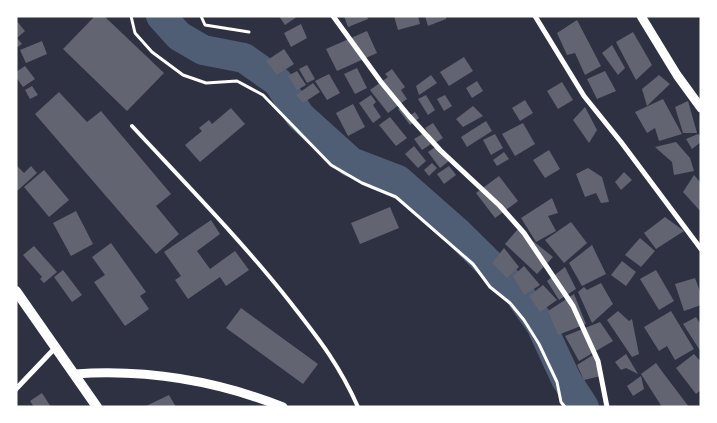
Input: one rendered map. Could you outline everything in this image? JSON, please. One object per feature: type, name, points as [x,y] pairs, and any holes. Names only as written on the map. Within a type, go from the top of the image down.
[{"type":"main road","points":[[16,291],[57,346],[97,407]]},
{"type":"street","points":[[333,16],[381,82],[409,116],[440,150],[500,206],[524,233],[573,306],[598,361],[607,407]]},
{"type":"street","points":[[535,16],[584,96],[701,249]]},
{"type":"street","points":[[641,16],[677,75],[701,108]]},
{"type":"street","points":[[16,389],[57,346]]},
{"type":"street","points":[[75,374],[116,372],[201,382],[282,407]]},
{"type":"lane","points":[[132,126],[244,246],[278,287],[333,356],[358,407]]},
{"type":"path","points":[[131,16],[135,33],[152,52],[183,75],[206,83],[237,82],[263,95],[331,165],[362,183],[396,197],[473,264],[490,287],[510,303],[524,320],[539,344],[557,382],[561,402],[565,407]]},
{"type":"path","points":[[200,16],[205,25],[249,32]]},
{"type":"building","points":[[95,16],[104,16],[164,73],[127,111],[63,49]]},
{"type":"building","points":[[279,16],[298,16],[285,25]]},
{"type":"building","points":[[344,16],[367,16],[368,19],[348,27]]},
{"type":"building","points":[[394,16],[418,16],[420,24],[398,30]]},
{"type":"building","points":[[425,16],[446,16],[446,19],[428,26]]},
{"type":"building","points":[[16,20],[25,31],[17,38],[22,44],[16,48]]},
{"type":"building","points":[[577,20],[601,66],[585,75],[575,53],[567,55],[557,33]]},
{"type":"building","points":[[301,24],[307,38],[291,47],[284,33]]},
{"type":"building","points":[[367,31],[377,53],[337,71],[326,49]]},
{"type":"building","points":[[633,32],[652,65],[636,80],[616,42]]},
{"type":"building","points":[[42,41],[47,54],[26,63],[20,50]]},
{"type":"building","points":[[612,45],[625,68],[618,75],[602,53]]},
{"type":"building","points":[[284,49],[294,64],[277,75],[266,61]]},
{"type":"building","points":[[464,57],[473,71],[449,86],[440,72]]},
{"type":"building","points":[[307,65],[315,79],[307,83],[299,69]]},
{"type":"building","points":[[25,66],[35,79],[23,87],[16,77],[16,72]]},
{"type":"building","points":[[357,68],[367,88],[355,94],[344,74]]},
{"type":"building","points":[[392,69],[405,87],[401,90],[407,99],[388,113],[370,90],[388,77],[385,74]]},
{"type":"building","points":[[297,71],[306,85],[297,90],[288,76]]},
{"type":"building","points":[[605,71],[616,91],[597,99],[587,79]]},
{"type":"building","points":[[329,74],[340,93],[327,100],[315,81]]},
{"type":"building","points":[[431,75],[437,83],[419,95],[416,86]]},
{"type":"building","points":[[659,75],[670,84],[647,106],[642,89]]},
{"type":"building","points":[[477,81],[483,91],[472,98],[466,88]]},
{"type":"building","points":[[562,82],[573,100],[558,109],[547,91]]},
{"type":"building","points":[[313,83],[320,92],[303,103],[296,95]]},
{"type":"building","points":[[32,86],[38,95],[30,99],[25,90]]},
{"type":"building","points":[[59,92],[87,122],[101,111],[171,194],[156,206],[179,234],[156,254],[35,114]]},
{"type":"building","points":[[371,95],[376,102],[373,105],[381,117],[373,123],[359,103]]},
{"type":"building","points":[[426,95],[435,110],[428,115],[418,99]]},
{"type":"building","points":[[445,95],[452,106],[444,111],[437,99]]},
{"type":"building","points":[[663,99],[682,134],[659,141],[655,128],[647,133],[635,112]]},
{"type":"building","points":[[525,100],[533,113],[520,121],[512,108]]},
{"type":"building","points":[[688,101],[697,133],[683,133],[675,107]]},
{"type":"building","points":[[353,104],[365,127],[348,136],[336,113]]},
{"type":"building","points":[[403,106],[409,116],[415,112],[419,118],[410,125],[398,109]]},
{"type":"building","points":[[473,106],[483,116],[463,127],[456,119]]},
{"type":"building","points":[[585,107],[597,130],[589,143],[573,120]]},
{"type":"building","points":[[231,108],[245,124],[200,162],[185,145],[202,131],[199,128],[209,120],[212,124]]},
{"type":"building","points":[[390,117],[407,138],[396,146],[379,125]]},
{"type":"building","points":[[486,121],[492,131],[467,147],[461,137]]},
{"type":"building","points":[[433,123],[443,138],[435,143],[425,128]]},
{"type":"building","points":[[523,123],[535,144],[515,156],[502,134]]},
{"type":"building","points":[[424,133],[431,144],[422,150],[414,139]]},
{"type":"building","points":[[495,134],[503,148],[491,155],[483,140]]},
{"type":"building","points":[[698,134],[701,136],[701,142],[692,149],[686,139]]},
{"type":"building","points":[[676,142],[690,158],[694,171],[674,175],[672,162],[655,147]]},
{"type":"building","points":[[414,146],[426,161],[418,168],[405,154]]},
{"type":"building","points":[[437,146],[449,161],[440,168],[428,152]]},
{"type":"building","points":[[549,150],[560,169],[545,178],[533,160]]},
{"type":"building","points":[[504,152],[509,159],[497,166],[493,160]]},
{"type":"building","points":[[432,163],[437,168],[429,176],[424,170]]},
{"type":"building","points":[[16,165],[24,173],[31,166],[37,173],[16,192]]},
{"type":"building","points":[[449,166],[456,175],[444,184],[437,174]]},
{"type":"building","points":[[588,168],[602,177],[609,202],[601,203],[596,193],[585,197],[576,174]]},
{"type":"building","points":[[44,170],[69,200],[49,217],[24,187]]},
{"type":"building","points":[[624,172],[632,180],[621,190],[615,182]]},
{"type":"building","points":[[694,175],[701,183],[701,212],[683,192]]},
{"type":"building","points":[[499,176],[518,201],[495,218],[476,193]]},
{"type":"building","points":[[552,198],[558,213],[548,216],[556,231],[536,242],[521,218]]},
{"type":"building","points":[[390,207],[399,228],[360,244],[351,223]]},
{"type":"building","points":[[76,211],[93,244],[71,256],[53,223]]},
{"type":"building","points":[[665,217],[684,231],[656,249],[644,233]]},
{"type":"building","points":[[211,220],[220,234],[197,251],[210,269],[235,251],[249,270],[226,286],[220,277],[188,299],[175,280],[181,276],[164,252]]},
{"type":"building","points":[[571,222],[587,243],[564,263],[545,240]]},
{"type":"building","points":[[518,229],[553,257],[537,274],[505,244]]},
{"type":"building","points":[[640,238],[655,251],[641,267],[625,255]]},
{"type":"building","points":[[111,243],[146,292],[140,296],[149,309],[125,326],[94,282],[105,275],[92,257]]},
{"type":"building","points":[[592,245],[606,274],[582,286],[569,263]]},
{"type":"building","points":[[34,246],[57,272],[44,283],[40,279],[42,277],[23,255]]},
{"type":"building","points":[[504,248],[519,267],[507,278],[492,263]]},
{"type":"building","points":[[622,261],[636,272],[626,286],[611,275]]},
{"type":"building","points":[[524,266],[540,285],[524,295],[513,276]]},
{"type":"building","points":[[565,267],[576,289],[559,300],[547,281]]},
{"type":"building","points":[[63,270],[82,295],[72,302],[54,277]]},
{"type":"building","points":[[656,270],[674,301],[659,310],[640,279]]},
{"type":"building","points":[[695,278],[701,294],[701,305],[684,311],[675,284]]},
{"type":"building","points":[[601,283],[613,304],[592,323],[578,292],[584,287],[587,290]]},
{"type":"building","points":[[543,285],[557,300],[540,312],[529,296]]},
{"type":"building","points":[[574,294],[586,324],[558,335],[548,311]]},
{"type":"building","points":[[241,308],[318,364],[303,384],[226,328]]},
{"type":"building","points":[[618,311],[629,321],[632,319],[639,354],[632,357],[607,320]]},
{"type":"building","points":[[671,311],[694,349],[675,360],[667,346],[659,351],[644,327]]},
{"type":"building","points":[[696,317],[701,325],[701,352],[683,324]]},
{"type":"building","points":[[600,322],[613,341],[579,361],[565,336]]},
{"type":"building","points":[[626,354],[638,374],[626,368],[621,370],[615,362]]},
{"type":"building","points":[[694,354],[701,362],[701,390],[696,394],[676,368]]},
{"type":"building","points":[[593,355],[601,376],[584,380],[577,365]]},
{"type":"building","points":[[656,363],[689,407],[662,407],[641,374]]},
{"type":"building","points":[[641,376],[644,389],[633,396],[627,386]]},
{"type":"building","points":[[42,393],[51,407],[34,407],[30,401]]},
{"type":"building","points":[[169,395],[176,407],[144,407]]},
{"type":"waterway","points":[[161,16],[179,36],[203,50],[244,58],[278,82],[300,116],[351,162],[398,180],[457,232],[518,292],[541,325],[566,379],[584,407]]}]
